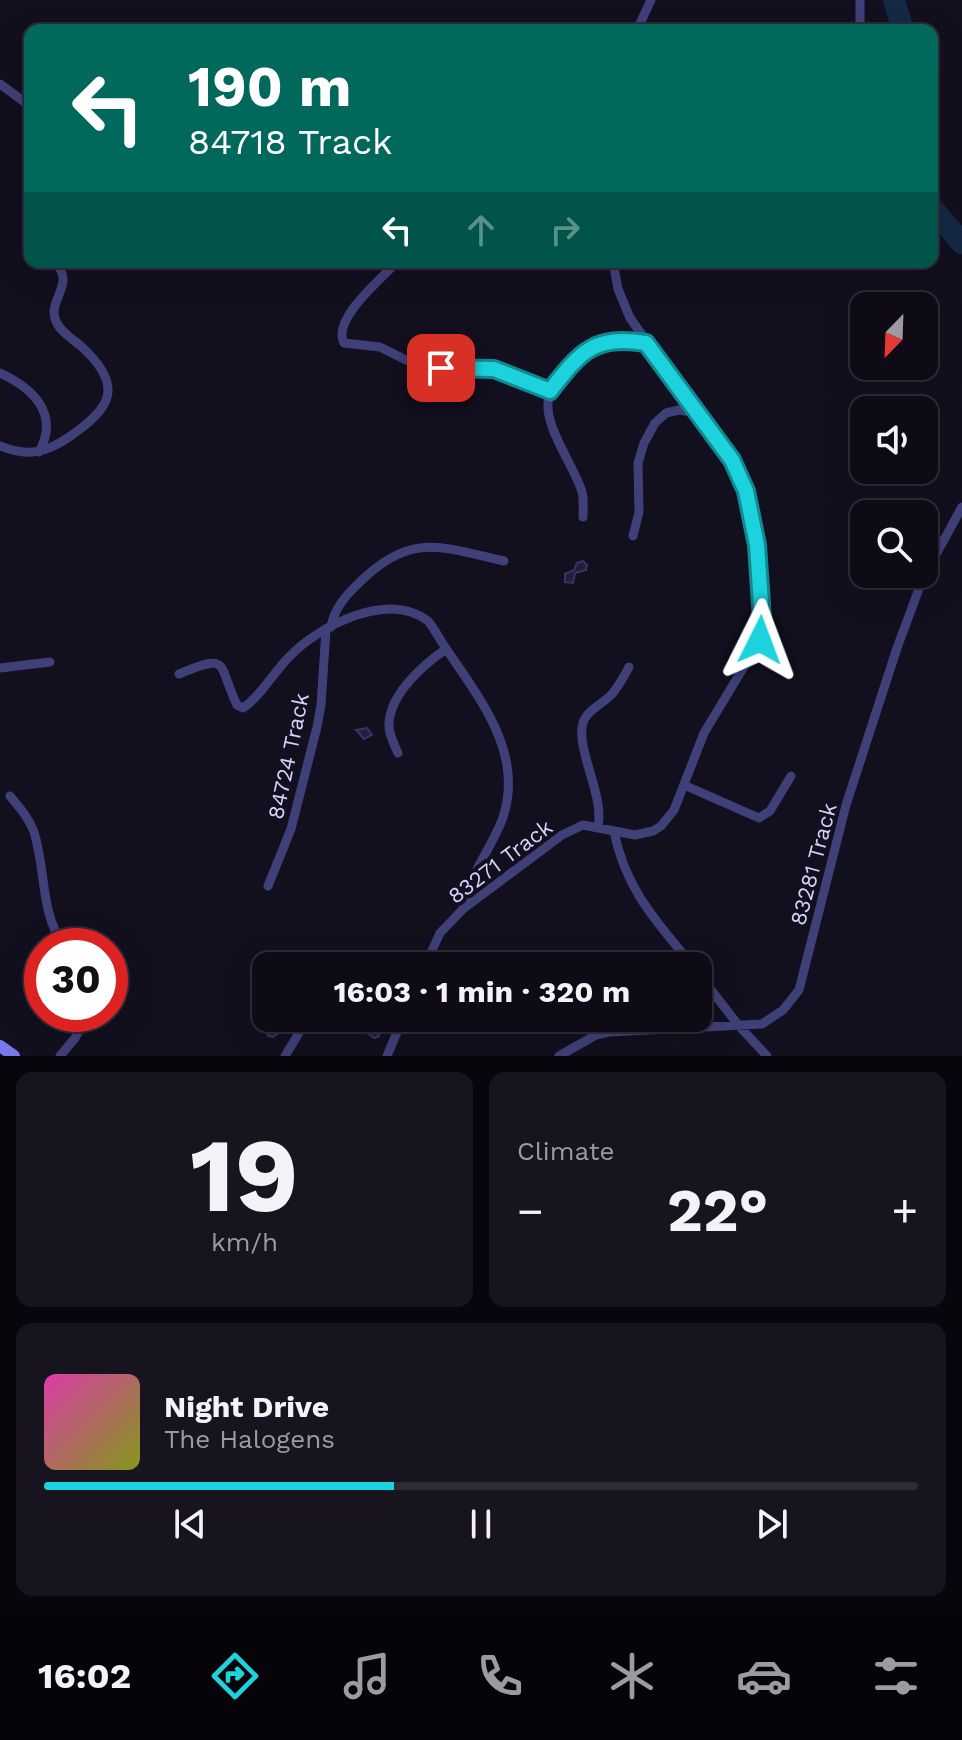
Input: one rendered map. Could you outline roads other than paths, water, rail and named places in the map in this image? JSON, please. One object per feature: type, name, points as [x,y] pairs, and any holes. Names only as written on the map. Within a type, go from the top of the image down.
[{"type":"main road","points":[[0,1046],[14,1056]]},
{"type":"street","points":[[640,24],[651,0]]},
{"type":"street","points":[[860,0],[860,24]]},
{"type":"street","points":[[0,84],[24,102]]},
{"type":"street","points":[[0,446],[23,453],[39,452],[65,440],[98,416],[109,394],[106,374],[84,348],[62,330],[54,317],[63,282],[59,268]]},
{"type":"street","points":[[391,268],[347,316],[341,333],[344,343],[380,347],[406,360],[441,368],[494,369],[550,391]]},
{"type":"street","points":[[614,268],[623,304],[646,343],[732,460],[746,491],[757,545],[762,619],[756,649],[704,733],[674,810],[661,826],[635,835],[598,826],[601,809],[583,742],[583,724],[589,714],[613,693],[629,667]]},
{"type":"street","points":[[583,517],[582,493],[549,414],[550,391],[583,354],[598,344],[613,340],[646,343]]},
{"type":"street","points":[[0,373],[32,391],[43,411],[47,429],[39,452]]},
{"type":"street","points":[[633,536],[639,512],[638,463],[644,443],[660,417],[679,410],[699,413]]},
{"type":"street","name":"83281 Track","points":[[565,1055],[596,1035],[620,1030],[762,1024],[793,999],[803,981],[846,805],[897,648],[923,578],[962,507]]},
{"type":"street","points":[[329,628],[337,609],[354,587],[386,559],[409,548],[437,547],[504,561]]},
{"type":"street","points":[[179,674],[208,661],[218,663],[224,669],[237,705],[245,708],[290,656],[329,628],[370,611],[412,612],[428,621],[470,681],[494,725],[510,776],[503,817],[474,872],[463,909]]},
{"type":"street","name":"84724 Track","points":[[268,886],[291,829],[317,727],[329,628]]},
{"type":"street","points":[[398,753],[389,726],[395,702],[426,664],[446,649]]},
{"type":"street","points":[[0,668],[50,662]]},
{"type":"street","points":[[684,785],[759,818],[770,811],[791,776]]},
{"type":"street","points":[[10,796],[35,834],[54,928]]},
{"type":"street","name":"83271 Track","points":[[431,952],[440,933],[463,909],[562,835],[583,825],[598,826]]},
{"type":"street","points":[[614,831],[631,887],[681,952]]},
{"type":"street","points":[[712,991],[767,1056]]},
{"type":"street","points":[[60,1056],[78,1032]]},
{"type":"street","points":[[285,1056],[300,1032]]},
{"type":"street","points":[[387,1056],[397,1032]]},
{"type":"waterway","points":[[894,0],[901,24]]},
{"type":"waterway","points":[[938,215],[962,243]]}]
